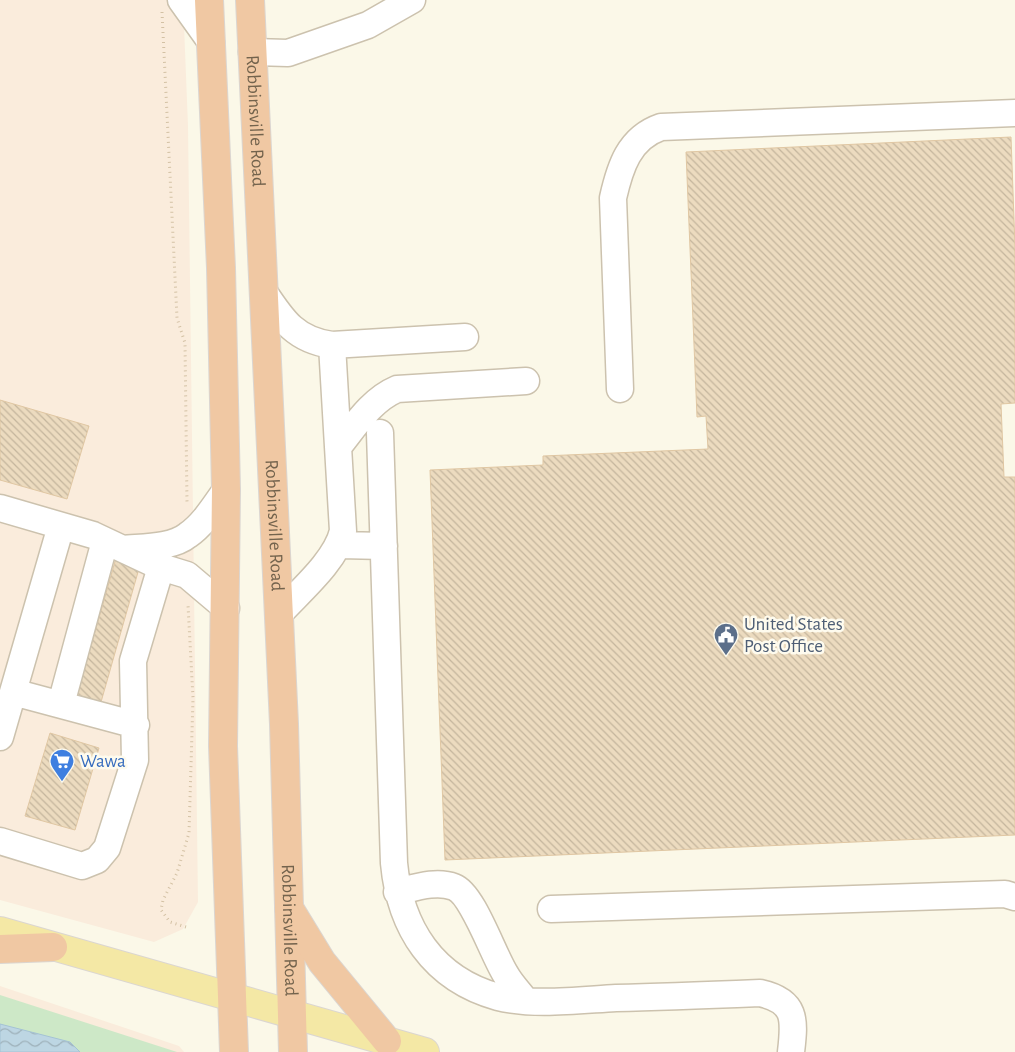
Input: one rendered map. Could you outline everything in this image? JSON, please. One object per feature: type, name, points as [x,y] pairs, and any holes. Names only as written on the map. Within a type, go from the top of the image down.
[{"type":"highway","points":[[209,0],[221,268],[226,490],[223,746],[234,1052]]},
{"type":"highway","points":[[226,0],[228,23],[252,52]]},
{"type":"highway","name":"Robbinsville Road","points":[[250,0],[284,724],[293,1052]]},
{"type":"highway","points":[[288,907],[322,962],[387,1041]]},
{"type":"highway","points":[[2,934],[53,947]]},
{"type":"main road","points":[[53,947],[425,1052]]},
{"type":"street","points":[[252,52],[288,53],[368,25],[412,0]]},
{"type":"street","points":[[173,3],[210,42]]},
{"type":"street","points":[[620,389],[613,198],[618,176],[626,156],[636,142],[648,131],[661,126],[1015,113]]},
{"type":"street","points":[[264,292],[281,317],[302,337],[316,343],[332,345],[465,338]]},
{"type":"street","points":[[279,614],[340,545],[343,531],[332,345]]},
{"type":"street","points":[[338,447],[369,409],[384,395],[397,389],[526,381]]},
{"type":"street","points":[[380,433],[397,892],[412,932],[445,971],[472,986],[499,997],[538,1001],[760,993],[776,997],[787,1005],[793,1022],[791,1052]]},
{"type":"street","points":[[114,545],[163,545],[187,536],[202,522],[226,490]]},
{"type":"street","points":[[0,508],[93,534],[161,567],[187,576],[226,608]]},
{"type":"street","points":[[0,737],[61,526]]},
{"type":"street","points":[[61,704],[114,545]]},
{"type":"street","points":[[340,545],[384,546]]},
{"type":"street","points":[[0,841],[82,866],[97,860],[107,848],[135,760],[136,725],[132,661],[161,567]]},
{"type":"street","points":[[13,692],[136,725]]},
{"type":"street","points":[[397,892],[437,884],[452,886],[462,891],[470,900],[506,976],[525,1000]]},
{"type":"street","points":[[551,910],[1005,894],[1015,897]]},
{"type":"path","points":[[173,3],[160,16],[166,68],[177,318],[185,343],[187,511]]},
{"type":"path","points":[[186,927],[170,922],[161,910],[163,900],[177,873],[189,833],[193,698],[188,596]]},
{"type":"shaded area","points":[[0,0],[183,0],[188,126],[198,902],[183,929],[154,942],[0,900]]},
{"type":"shaded area","points":[[0,986],[179,1046],[184,1052],[0,1052]]},
{"type":"green space","points":[[0,995],[177,1052],[0,1052]]},
{"type":"water","points":[[0,1024],[70,1042],[80,1052],[0,1052]]},
{"type":"building","name":"United States Post Office","points":[[1011,137],[1015,247],[1015,403],[1001,404],[1004,477],[1015,477],[1015,835],[445,860],[430,470],[543,465],[543,456],[708,449],[706,416],[697,417],[686,152]]},
{"type":"building","points":[[0,400],[89,426],[67,499],[0,480]]},
{"type":"building","name":"Wawa","points":[[116,558],[140,565],[101,702],[77,695]]},
{"type":"building","name":"Wawa","points":[[50,733],[99,748],[75,830],[25,816]]},
{"type":"place","name":"United States Post Office","points":[[726,656]]},
{"type":"place","name":"Wawa","points":[[62,782]]}]
